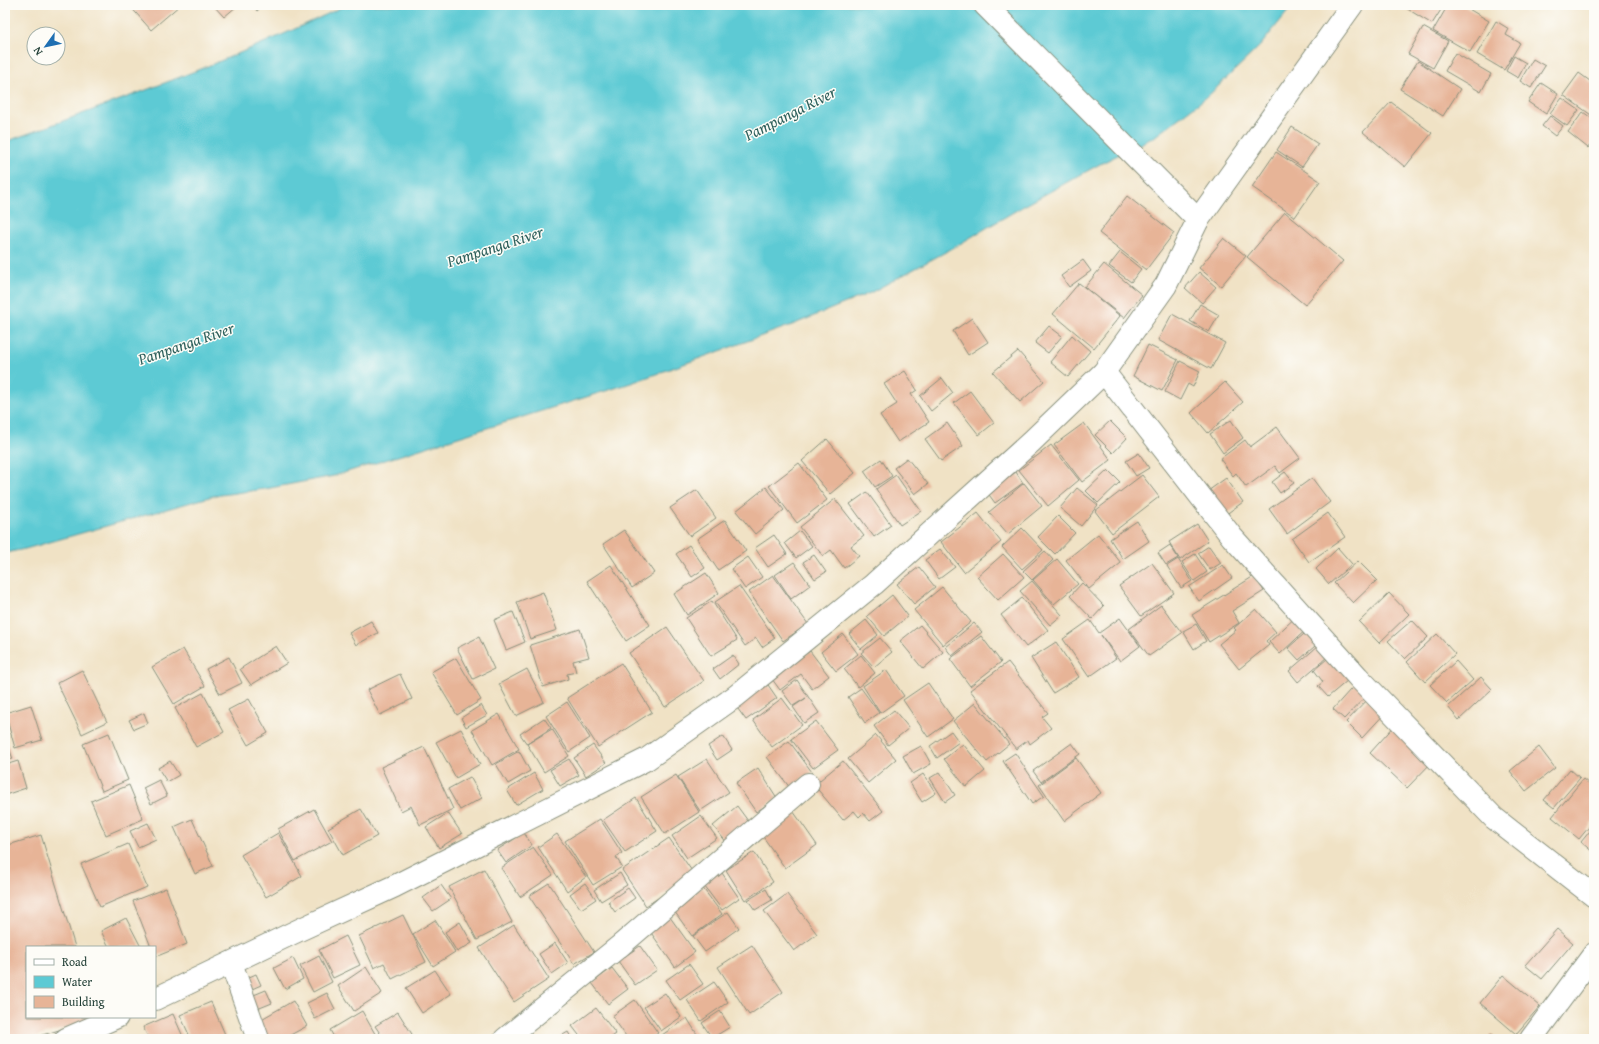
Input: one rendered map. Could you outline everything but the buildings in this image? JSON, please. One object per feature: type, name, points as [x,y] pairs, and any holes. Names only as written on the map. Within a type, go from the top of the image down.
[{"type":"street","points":[[984,5],[1198,220]]},
{"type":"street","points":[[156,999],[395,886],[647,759],[736,696],[874,584],[1031,442],[1104,372],[1166,285],[1198,220],[1352,5]]},
{"type":"street","points":[[1104,372],[1232,537],[1358,677],[1494,818],[1594,896]]},
{"type":"street","points":[[505,1039],[621,945],[808,784]]},
{"type":"street","points":[[1531,1039],[1594,954]]},
{"type":"street","points":[[231,963],[258,1039]]},
{"type":"street","points":[[66,1039],[115,1018]]},
{"type":"water","name":"Pampanga River","points":[[346,5],[1293,5],[1260,46],[1208,96],[1154,137],[1100,164],[1022,207],[951,249],[870,293],[792,325],[631,383],[334,476],[265,489],[213,496],[25,549],[5,553],[5,142],[220,61],[304,25]]}]
